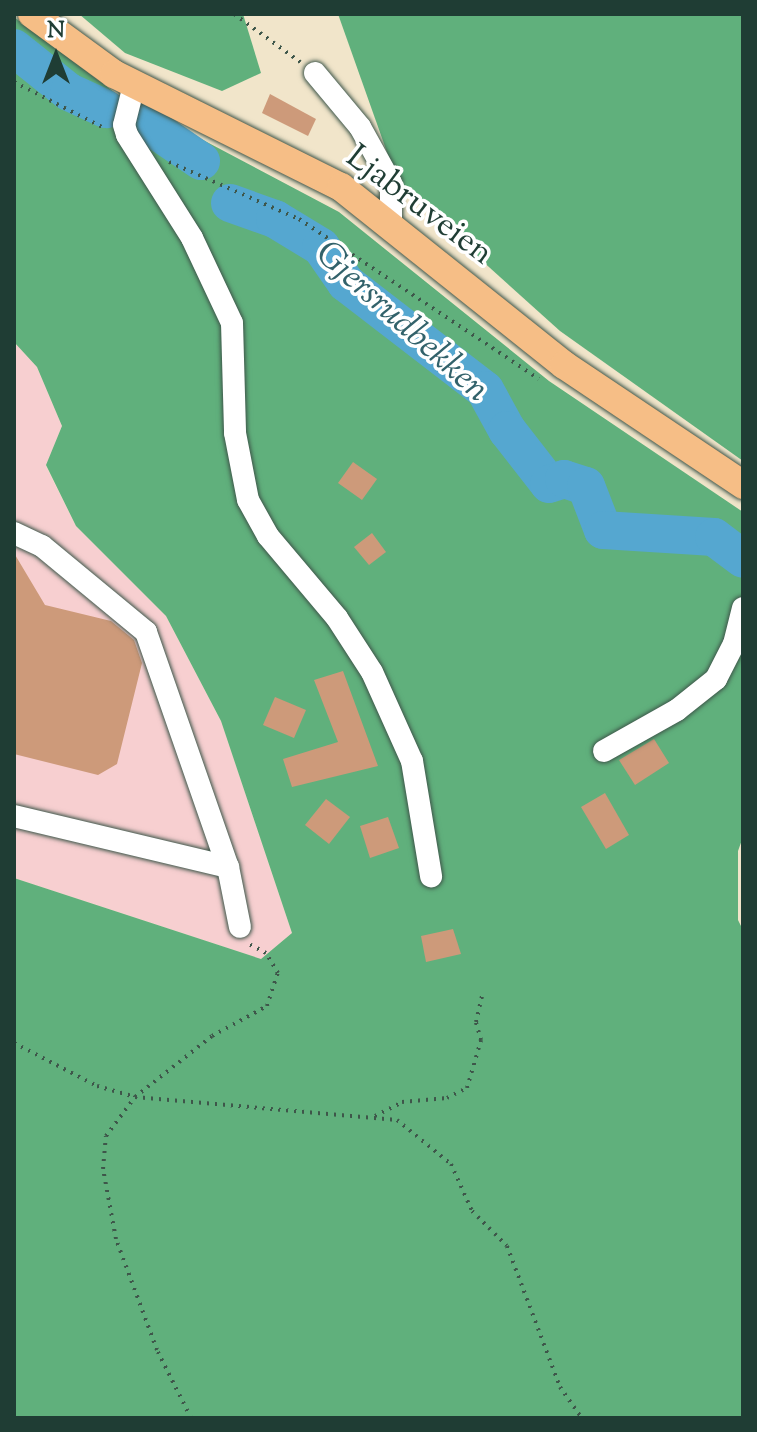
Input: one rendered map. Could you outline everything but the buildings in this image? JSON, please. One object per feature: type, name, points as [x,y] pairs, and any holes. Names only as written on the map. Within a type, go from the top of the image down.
[{"type":"main road","name":"Ljabruveien","points":[[32,14],[134,85],[296,161],[391,223],[564,365],[743,485]]},
{"type":"lane","points":[[315,73],[360,127],[391,183],[391,223]]},
{"type":"lane","points":[[134,85],[124,125],[131,142],[199,251],[232,323],[235,433],[248,500],[268,536],[337,618],[372,672],[412,761],[431,876]]},
{"type":"lane","points":[[14,533],[51,552],[146,632],[228,867],[240,927]]},
{"type":"lane","points":[[604,751],[677,710],[716,679],[734,644],[743,608]]},
{"type":"lane","points":[[14,816],[228,867]]},
{"type":"path","points":[[234,14],[315,73]]},
{"type":"path","points":[[14,82],[131,142],[291,214],[550,385]]},
{"type":"path","points":[[191,1418],[157,1350],[116,1239],[103,1169],[106,1136],[135,1097],[212,1036],[267,1006],[278,973],[266,953],[245,941],[240,927]]},
{"type":"path","points":[[372,1117],[402,1102],[447,1098],[467,1088],[481,1040],[476,1022],[483,992]]},
{"type":"path","points":[[14,1043],[97,1086],[135,1097],[397,1120],[451,1164],[472,1211],[507,1246],[560,1387],[582,1418]]},
{"type":"shaded area","points":[[14,342],[37,367],[62,426],[46,466],[76,526],[166,616],[221,721],[292,933],[261,959],[14,878]]},
{"type":"green space","points":[[79,14],[243,14],[261,73],[222,91],[125,53]]},
{"type":"green space","points":[[338,14],[743,14],[743,461],[560,331],[399,186]]},
{"type":"green space","points":[[14,17],[118,95],[339,212],[549,381],[743,512],[743,837],[738,851],[738,920],[743,930],[743,1418],[14,1418],[14,878],[261,959],[292,933],[221,721],[166,616],[76,526],[46,465],[62,426],[37,367],[14,342]]},
{"type":"waterway","name":"Gjersrudbekken","points":[[14,48],[69,92],[106,109]]},
{"type":"waterway","name":"Gjersrudbekken","points":[[135,116],[201,161]]},
{"type":"waterway","name":"Gjersrudbekken","points":[[230,203],[275,219],[321,247],[346,283],[485,390],[507,430],[549,484],[564,479],[586,486],[603,530],[714,537],[743,559]]}]
